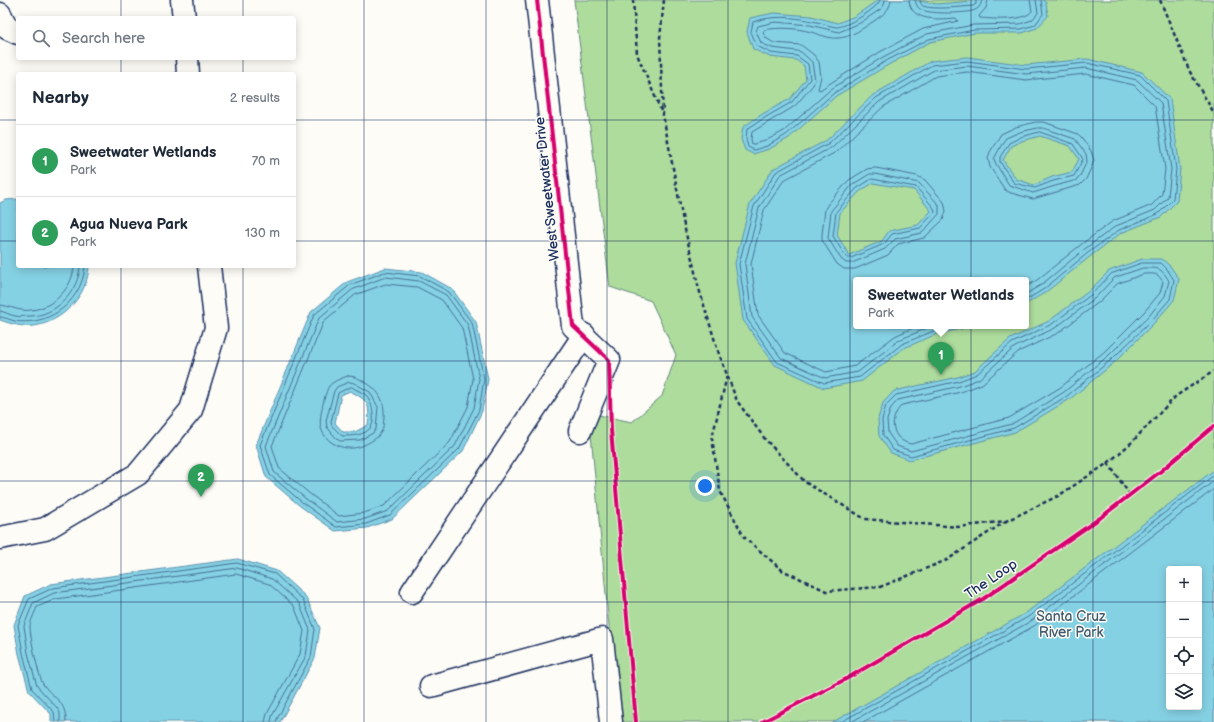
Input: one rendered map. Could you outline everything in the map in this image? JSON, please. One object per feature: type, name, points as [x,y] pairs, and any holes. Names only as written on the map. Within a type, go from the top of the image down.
[{"type":"street","points":[[182,0],[184,16]]},
{"type":"street","name":"West Sweetwater Drive","points":[[536,0],[573,326],[609,360],[580,431]]},
{"type":"street","points":[[0,14],[7,28],[16,32]]},
{"type":"street","points":[[187,60],[188,72]]},
{"type":"street","points":[[0,538],[45,529],[138,474],[191,410],[216,328],[210,268]]},
{"type":"street","points":[[412,592],[584,335]]},
{"type":"street","points":[[431,686],[602,639],[611,722]]},
{"type":"path","points":[[633,0],[637,54],[663,115]]},
{"type":"path","points":[[664,0],[660,38],[663,115],[683,221],[699,289],[718,351],[737,400],[765,439],[804,482],[865,519],[958,527],[1006,521]]},
{"type":"path","points":[[1160,0],[1190,72],[1214,113]]},
{"type":"path","points":[[728,376],[712,438],[720,491],[744,537],[782,570],[826,591],[880,587],[947,560],[1006,521],[1058,496],[1108,464],[1131,443],[1176,396],[1214,371]]},
{"type":"path","points":[[1108,464],[1130,495]]},
{"type":"path","points":[[1124,500],[1136,490]]},
{"type":"green space","name":"Santa Cruz River Park","points":[[574,0],[1214,0],[1214,722],[618,722],[589,413],[632,422],[662,396],[676,355],[651,301],[610,287]]},
{"type":"water","points":[[878,0],[913,0],[937,4],[985,0],[1043,0],[1046,3],[1048,16],[1037,28],[1022,33],[975,33],[930,42],[836,96],[789,138],[769,149],[753,154],[745,150],[741,139],[743,127],[764,113],[790,99],[806,79],[804,66],[796,60],[770,57],[753,49],[747,32],[750,18],[774,13],[811,16],[838,23],[855,16]]},
{"type":"water","points":[[967,57],[1026,65],[1087,59],[1142,72],[1170,99],[1180,169],[1177,201],[1161,217],[1121,233],[1046,292],[1029,302],[1029,277],[853,277],[853,329],[961,329],[937,334],[904,348],[862,381],[824,388],[775,365],[743,320],[735,263],[750,204],[773,169],[827,140],[873,95],[931,61]],"holes":[[[1040,136],[1070,146],[1079,159],[1072,172],[1052,177],[1034,185],[1016,179],[1003,160],[1011,146]],[[873,183],[914,190],[931,211],[918,225],[889,231],[882,241],[849,255],[837,235],[840,213],[859,192]]]},
{"type":"water","points":[[16,199],[16,268],[89,268],[88,277],[84,287],[79,297],[72,305],[55,319],[34,326],[17,325],[0,320],[0,203],[6,200]]},
{"type":"water","points":[[1142,259],[1162,259],[1170,266],[1179,279],[1174,300],[1155,322],[1115,362],[1070,399],[1015,432],[910,460],[891,453],[879,436],[878,419],[883,403],[894,391],[958,377],[975,371],[1010,339],[1049,321],[1089,291],[1109,271]]},
{"type":"water","points":[[385,268],[422,272],[452,289],[476,322],[488,379],[482,411],[463,451],[392,519],[367,528],[335,531],[300,506],[266,477],[256,445],[311,312],[347,282]],"holes":[[[350,391],[367,404],[369,412],[368,425],[355,432],[343,432],[335,423],[341,395]]]},
{"type":"water","points":[[1214,470],[1214,722],[833,722],[1026,613]]},
{"type":"water","points":[[238,559],[277,571],[306,597],[320,628],[315,658],[280,722],[51,722],[51,714],[29,691],[19,654],[14,625],[25,596],[51,584]]},
{"type":"cycle path","points":[[537,0],[573,326],[609,360],[611,430],[636,722]]},
{"type":"cycle path","name":"The Loop","points":[[762,722],[846,679],[983,599],[1100,518],[1161,471],[1214,426]]},
{"type":"place","name":"Sweetwater Wetlands","points":[[941,375]]},
{"type":"place","name":"Agua Nueva Park","points":[[201,497]]}]
